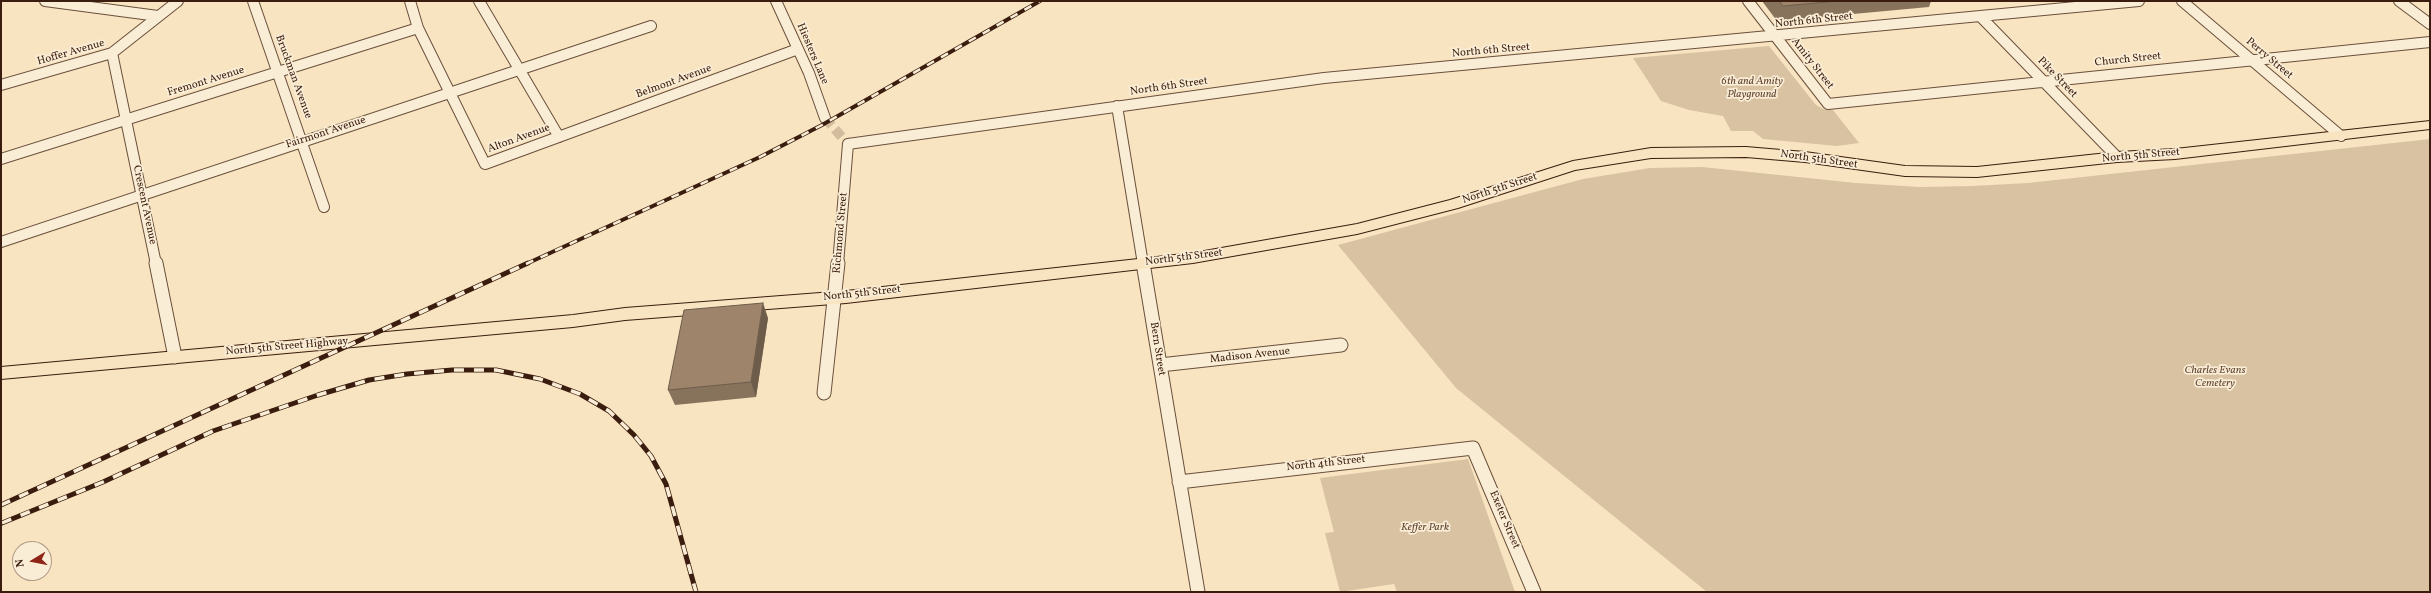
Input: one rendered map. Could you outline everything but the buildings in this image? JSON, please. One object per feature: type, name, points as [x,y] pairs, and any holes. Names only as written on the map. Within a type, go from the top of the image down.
[{"type":"main road","name":"North 5th Street","points":[[573,321],[633,314],[835,297],[1242,251],[1357,229],[1453,204],[1573,166],[1634,155],[1683,151],[1746,152],[1805,157],[1905,171],[1953,173],[2001,170],[2117,157],[2175,154],[2430,125]]},
{"type":"main road","name":"North 5th Street Highway","points":[[1,373],[573,321]]},
{"type":"street","points":[[45,1],[158,16]]},
{"type":"street","name":"Hoffer Avenue","points":[[1,85],[112,53],[121,44],[178,1]]},
{"type":"street","name":"Bruckman Avenue","points":[[253,1],[303,141],[324,207]]},
{"type":"street","name":"Alton Avenue","points":[[410,1],[418,28],[484,164],[559,137],[479,1]]},
{"type":"street","name":"Hiesters Lane","points":[[776,1],[798,49],[824,118]]},
{"type":"street","name":"Amity Street","points":[[1748,1],[1828,104]]},
{"type":"street","name":"North 6th Street","points":[[848,144],[1328,78],[2139,1]]},
{"type":"street","name":"Perry Street","points":[[2182,1],[2341,136]]},
{"type":"street","points":[[2399,1],[2430,24]]},
{"type":"street","name":"Pike Street","points":[[1980,16],[2117,157]]},
{"type":"street","name":"Fairmont Avenue","points":[[1,242],[651,26]]},
{"type":"street","name":"Fremont Avenue","points":[[1,159],[418,28]]},
{"type":"street","name":"Church Street","points":[[1828,104],[2430,42]]},
{"type":"street","name":"Belmont Avenue","points":[[559,137],[798,49]]},
{"type":"street","name":"Crescent Avenue","points":[[112,53],[175,357]]},
{"type":"street","name":"Bern Street","points":[[1117,106],[1198,592]]},
{"type":"street","name":"Richmond Street","points":[[824,393],[835,297],[848,144]]},
{"type":"street","name":"Madison Avenue","points":[[1160,365],[1341,345]]},
{"type":"street","name":"North 4th Street","points":[[1179,482],[1473,448]]},
{"type":"street","name":"Exeter Street","points":[[1473,448],[1534,592]]},
{"type":"green space","name":"6th and Amity Playground","points":[[1769,46],[1816,105],[1825,110],[1833,110],[1859,143],[1837,146],[1763,139],[1753,131],[1731,131],[1723,116],[1689,110],[1661,101],[1633,58]]},
{"type":"green space","name":"Charles Evans Cemetery","points":[[2430,139],[2430,592],[1707,592],[1456,388],[1338,245],[1583,179],[1650,168],[1702,167],[1856,183],[1919,187],[1972,186],[2028,183]]},
{"type":"green space","name":"Keffer Park","points":[[1468,459],[1515,592],[1397,592],[1394,584],[1340,592],[1325,533],[1334,532],[1320,478]]},
{"type":"tunnel","points":[[825,118],[848,144]]},
{"type":"railway","points":[[526,264],[760,157],[822,125],[1040,1]]},
{"type":"railway","points":[[1,505],[528,263]]},
{"type":"railway","points":[[2,523],[103,482],[213,431],[318,395],[369,380],[407,374],[452,370],[496,370],[540,379],[580,394],[609,411],[634,435],[651,456],[666,484],[696,592]]}]
